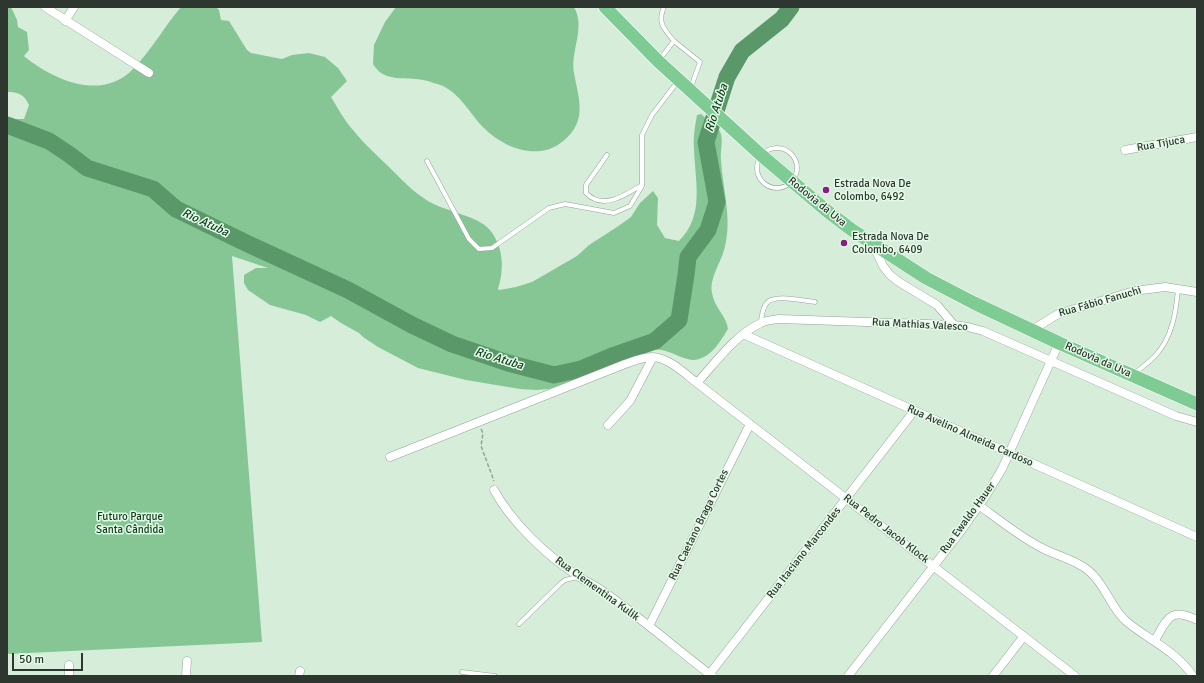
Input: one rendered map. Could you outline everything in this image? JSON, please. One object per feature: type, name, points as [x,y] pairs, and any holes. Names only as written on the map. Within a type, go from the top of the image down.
[{"type":"highway","name":"Rodovia da Uva","points":[[605,7],[679,80],[761,155],[833,216],[873,244],[949,291],[1059,343],[1197,404]]},
{"type":"street","points":[[45,7],[149,73]]},
{"type":"street","points":[[65,21],[74,7]]},
{"type":"street","name":"Rua Tijuca","points":[[1125,150],[1197,137]]},
{"type":"street","points":[[873,244],[883,266],[890,275],[937,305],[954,325]]},
{"type":"street","name":"Rua Fábio Fanuchi","points":[[1032,330],[1058,314],[1117,295],[1165,287],[1197,292]]},
{"type":"street","name":"Rua Mathias Valesco","points":[[697,382],[743,334],[761,323],[779,320],[954,325],[983,331],[1176,416],[1197,422]]},
{"type":"street","name":"Rua Avelino Almeida Cardoso","points":[[743,334],[1197,537]]},
{"type":"street","name":"Rua Ewaldo Hauer","points":[[848,676],[980,506],[995,482],[1059,343]]},
{"type":"street","points":[[390,457],[625,364],[653,357]]},
{"type":"street","points":[[608,425],[630,401],[653,357]]},
{"type":"street","name":"Rua Pedro Jacob Klock","points":[[653,357],[674,366],[697,382],[1074,676]]},
{"type":"street","name":"Rua Itaciano Marcondes","points":[[710,675],[914,411]]},
{"type":"street","name":"Rua Caetano Braga Cortes","points":[[649,626],[750,424]]},
{"type":"street","name":"Rua Clementina Kulik","points":[[494,490],[506,510],[552,556],[578,576],[606,593],[710,675]]},
{"type":"street","points":[[980,506],[1038,546],[1084,567],[1099,582],[1125,621],[1154,640],[1180,661],[1193,676]]},
{"type":"street","points":[[1154,640],[1166,621],[1174,615],[1186,615],[1197,620]]},
{"type":"street","points":[[993,676],[1024,636]]},
{"type":"street","points":[[186,676],[187,661]]},
{"type":"street","points":[[69,676],[70,665]]},
{"type":"lane","points":[[664,7],[660,14],[662,26],[674,41],[700,62],[690,89]]},
{"type":"lane","points":[[658,60],[674,41]]},
{"type":"lane","points":[[427,161],[469,239],[478,249],[492,248],[549,208],[565,204],[614,213],[630,206],[642,186],[642,135],[652,115],[679,80]]},
{"type":"lane","points":[[771,148],[781,148],[790,152],[796,161],[797,171],[791,181],[784,186],[773,188],[764,183],[758,174],[757,163],[761,155],[771,148]]},
{"type":"lane","points":[[607,155],[586,185],[586,193],[590,198],[602,202],[620,198],[642,186]]},
{"type":"lane","points":[[1132,375],[1154,357],[1166,338],[1176,309],[1178,288]]},
{"type":"lane","points":[[761,323],[763,310],[766,303],[770,300],[783,298],[815,302]]},
{"type":"lane","points":[[519,624],[560,584],[565,580],[578,576]]},
{"type":"lane","points":[[462,672],[495,676]]},
{"type":"path","points":[[478,421],[483,433],[481,446],[495,483],[494,490]]},
{"type":"green space","name":"Futuro Parque Santa Cândida","points":[[7,7],[11,7],[17,20],[18,27],[27,32],[29,50],[24,56],[50,73],[78,84],[92,86],[106,84],[120,79],[139,63],[181,7],[216,7],[219,10],[221,20],[229,21],[247,50],[251,53],[282,59],[292,55],[309,53],[325,57],[338,68],[347,81],[331,97],[347,122],[362,141],[405,183],[423,198],[435,205],[484,224],[494,235],[500,249],[502,265],[499,290],[532,282],[577,256],[589,245],[631,217],[640,203],[653,191],[658,198],[657,225],[665,238],[679,241],[687,231],[692,220],[697,198],[694,136],[697,115],[701,114],[718,129],[722,137],[721,158],[728,225],[723,252],[712,281],[712,293],[728,329],[712,351],[699,359],[688,359],[664,350],[652,350],[626,358],[549,389],[520,389],[466,380],[418,368],[378,347],[359,333],[331,316],[320,322],[306,315],[270,305],[248,290],[244,283],[244,275],[256,268],[268,268],[232,256],[262,642],[7,654],[7,117],[13,119],[24,119],[29,105],[25,98],[20,94],[7,92]]},
{"type":"green space","points":[[396,7],[574,7],[577,15],[578,31],[573,65],[580,110],[576,127],[562,142],[552,148],[542,151],[520,149],[499,140],[489,133],[459,98],[449,89],[423,80],[396,78],[381,73],[373,64],[374,45],[385,22]]},
{"type":"waterway","name":"Rio Atuba","points":[[7,125],[49,141],[87,168],[153,189],[176,209],[348,290],[412,325],[452,344],[508,363],[554,375],[581,369],[655,341],[679,320],[688,257],[708,230],[717,202],[706,142],[727,77],[742,51],[782,19],[791,7]]},
{"type":"place","name":"Estrada Nova De Colombo, 6492","points":[[826,190]]},
{"type":"place","name":"Estrada Nova De Colombo, 6409","points":[[844,243]]}]
